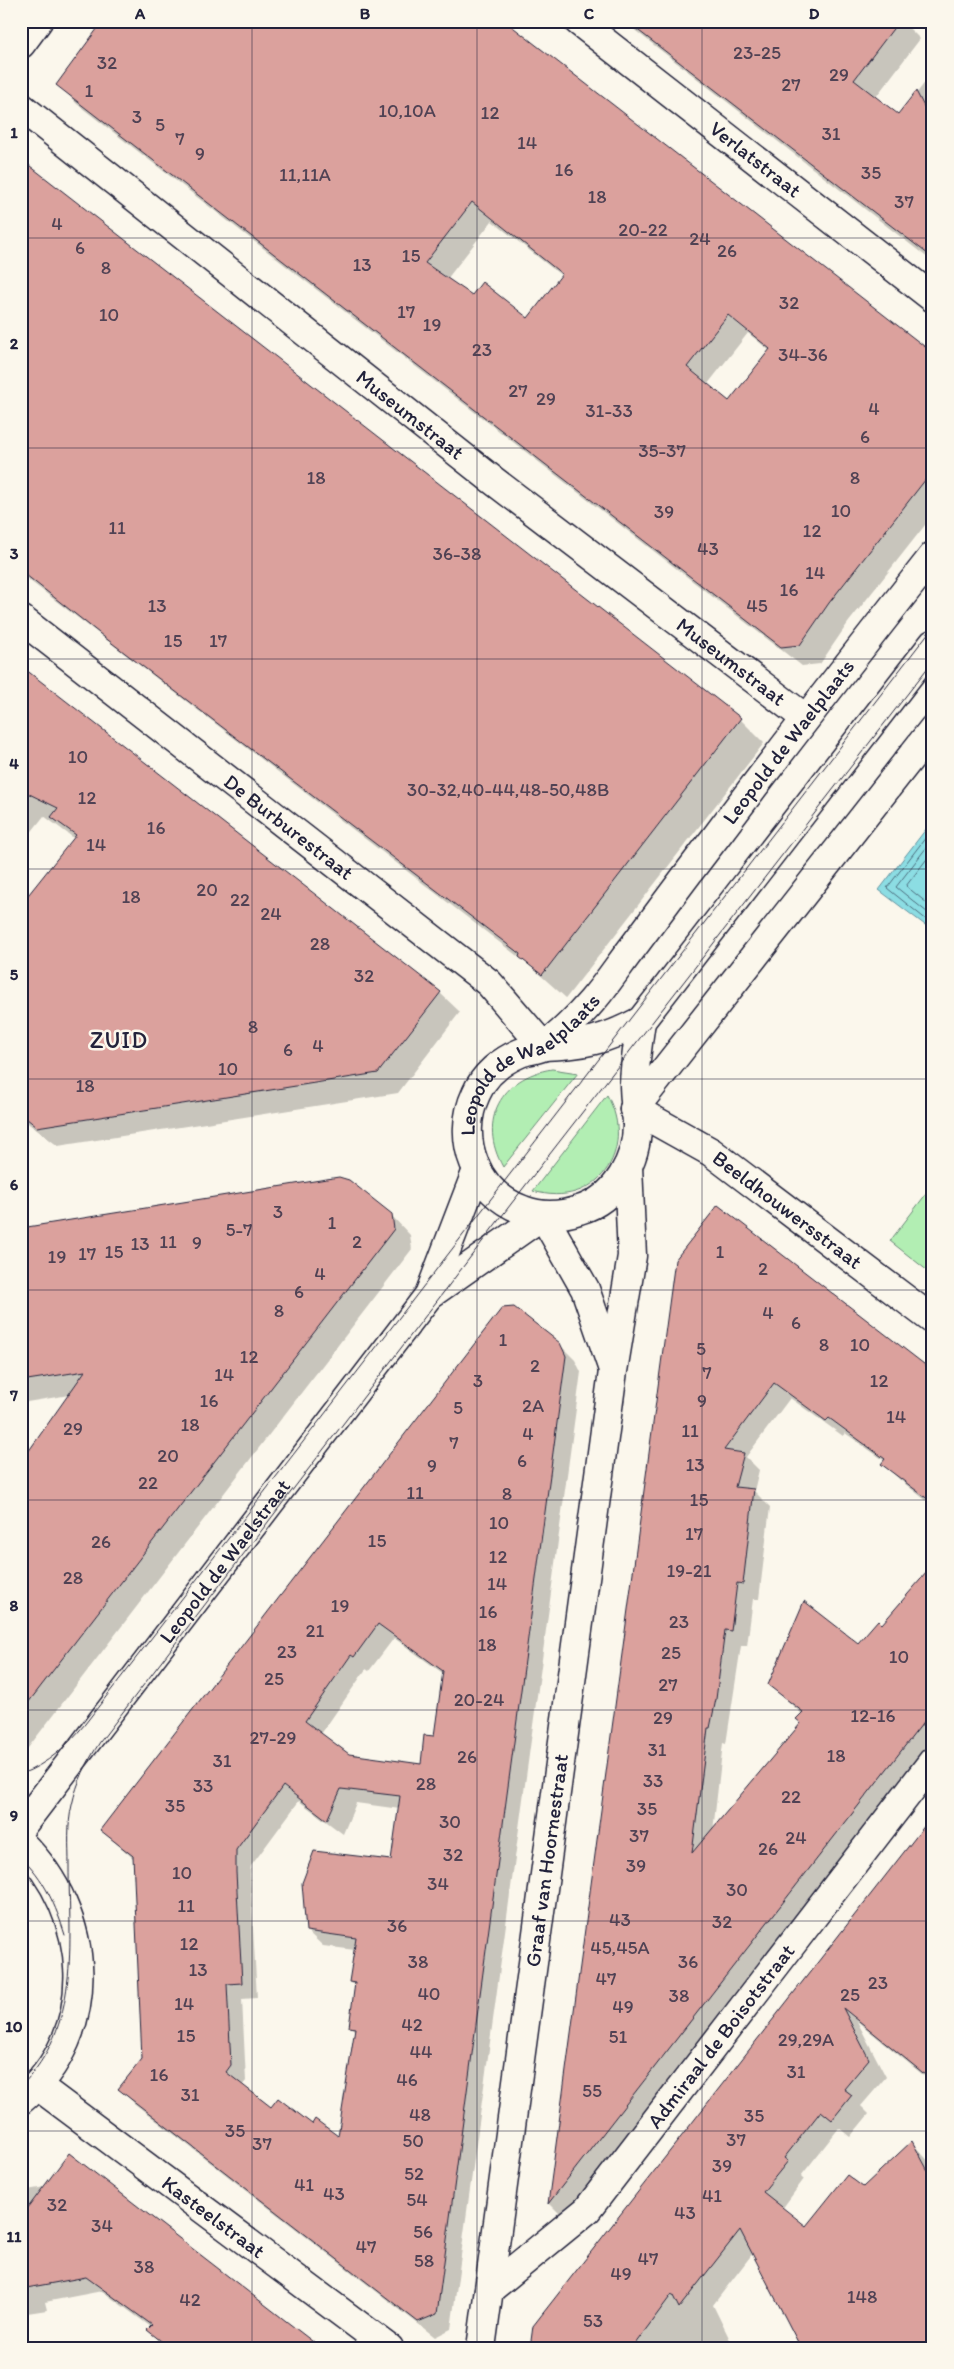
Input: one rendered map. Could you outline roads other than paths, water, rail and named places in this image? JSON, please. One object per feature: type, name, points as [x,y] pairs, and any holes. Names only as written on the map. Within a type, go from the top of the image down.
[{"type":"street","points":[[21,44],[38,21]]},
{"type":"street","name":"Verlatstraat","points":[[578,21],[933,298]]},
{"type":"street","name":"Museumstraat","points":[[21,106],[490,478],[805,718]]},
{"type":"street","name":"Leopold de Waelplaats","points":[[641,1021],[636,1056],[634,1109],[636,1133],[628,1166],[614,1188],[599,1201],[582,1209],[561,1215],[543,1215],[525,1211],[511,1204],[486,1184],[477,1170],[470,1152],[467,1132],[469,1112],[477,1092],[488,1075],[500,1064],[521,1052],[543,1046],[592,1001],[805,718],[933,556]]},
{"type":"street","name":"De Burburestraat","points":[[21,620],[489,983],[543,1046]]},
{"type":"street","points":[[543,1046],[566,1046],[606,1039],[641,1021],[933,644]]},
{"type":"street","points":[[634,1109],[933,729]]},
{"type":"street","name":"Beeldhouwersstraat","points":[[634,1109],[711,1152],[933,1320]]},
{"type":"street","name":"Graaf van Hoornestraat","points":[[481,2348],[613,1371],[632,1256],[628,1166]]},
{"type":"street","name":"Leopold de Waelstraat","points":[[21,1827],[429,1295],[477,1170]]},
{"type":"street","name":"Leopold de Waelstraat","points":[[429,1295],[543,1215]]},
{"type":"street","name":"Graaf van Hoornestraat","points":[[543,1215],[585,1289],[613,1371]]},
{"type":"street","name":"Admiraal de Boisotstraat","points":[[489,2290],[587,2210],[933,1761]]},
{"type":"street","points":[[21,1843],[42,1866],[58,1889],[72,1922],[78,1952],[78,1988],[72,2019],[59,2052],[30,2093]]},
{"type":"street","name":"Kasteelstraat","points":[[30,2093],[389,2348]]},
{"type":"water","points":[[933,820],[933,931],[879,890]]},
{"type":"tram line","points":[[21,1774],[40,1765],[56,1754],[85,1724],[933,627]]},
{"type":"tram line","points":[[21,2086],[40,2063],[54,2037],[63,2011],[68,1983],[70,1954],[69,1820],[80,1780],[100,1742],[511,1204],[933,661]]},
{"type":"tram line","points":[[21,1857],[43,1883],[58,1914],[65,1935]]},
{"type":"district","name":"ZUID","points":[[119,1040]]}]
